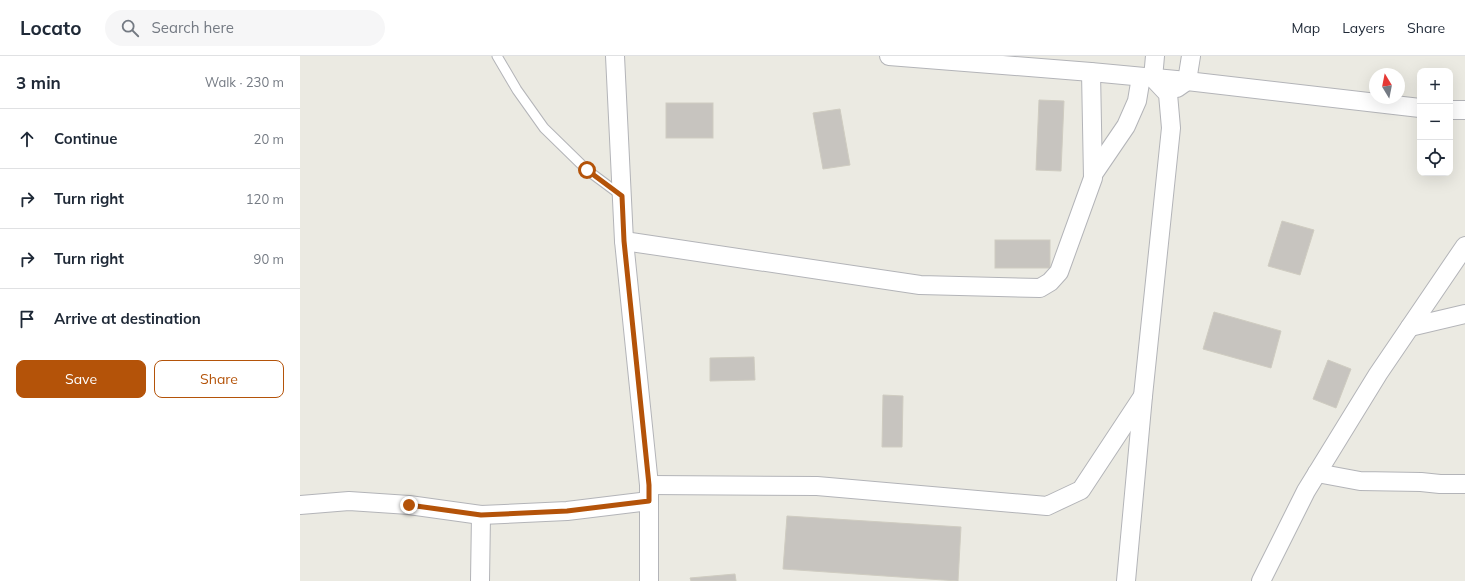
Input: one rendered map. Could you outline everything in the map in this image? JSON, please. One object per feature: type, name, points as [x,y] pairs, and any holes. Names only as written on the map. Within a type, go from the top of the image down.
[{"type":"street","points":[[615,56],[624,241],[649,493],[649,581]]},
{"type":"street","points":[[889,56],[1147,77],[1417,108]]},
{"type":"street","points":[[1094,173],[1126,126],[1155,56]]},
{"type":"street","points":[[1168,94],[1187,81],[1191,56]]},
{"type":"street","points":[[624,241],[920,285],[1040,288],[1050,282],[1059,272],[1093,178],[1091,72]]},
{"type":"street","points":[[1126,581],[1143,396],[1171,128],[1168,94],[1147,77]]},
{"type":"street","points":[[1453,110],[1465,110]]},
{"type":"street","points":[[1261,581],[1306,491],[1378,374],[1465,246]]},
{"type":"street","points":[[1410,327],[1465,314]]},
{"type":"street","points":[[300,504],[349,501],[409,505],[481,515],[567,511],[649,493],[817,486],[1046,506],[1081,490],[1143,396]]},
{"type":"street","points":[[1317,473],[1360,480],[1465,484]]},
{"type":"street","points":[[480,581],[481,515]]},
{"type":"lane","points":[[497,56],[517,90],[544,128],[587,170],[622,196]]},
{"type":"building","points":[[1039,100],[1064,101],[1061,171],[1036,170]]},
{"type":"building","points":[[666,103],[713,103],[713,138],[666,138]]},
{"type":"building","points":[[840,109],[850,165],[823,169],[813,113]]},
{"type":"building","points":[[1282,221],[1314,230],[1300,275],[1268,266]]},
{"type":"building","points":[[995,240],[1050,240],[1050,268],[995,268]]},
{"type":"building","points":[[1214,312],[1281,331],[1271,368],[1203,349]]},
{"type":"building","points":[[754,357],[755,380],[710,381],[710,358]]},
{"type":"building","points":[[1328,360],[1351,369],[1336,408],[1313,399]]},
{"type":"building","points":[[883,395],[903,396],[902,447],[882,447]]},
{"type":"building","points":[[787,516],[961,527],[958,581],[783,569]]},
{"type":"building","points":[[735,574],[736,581],[691,581],[690,578]]},
{"type":"route","points":[[409,505],[481,515],[567,511],[649,501],[649,485],[624,241],[622,196],[587,170]]}]
